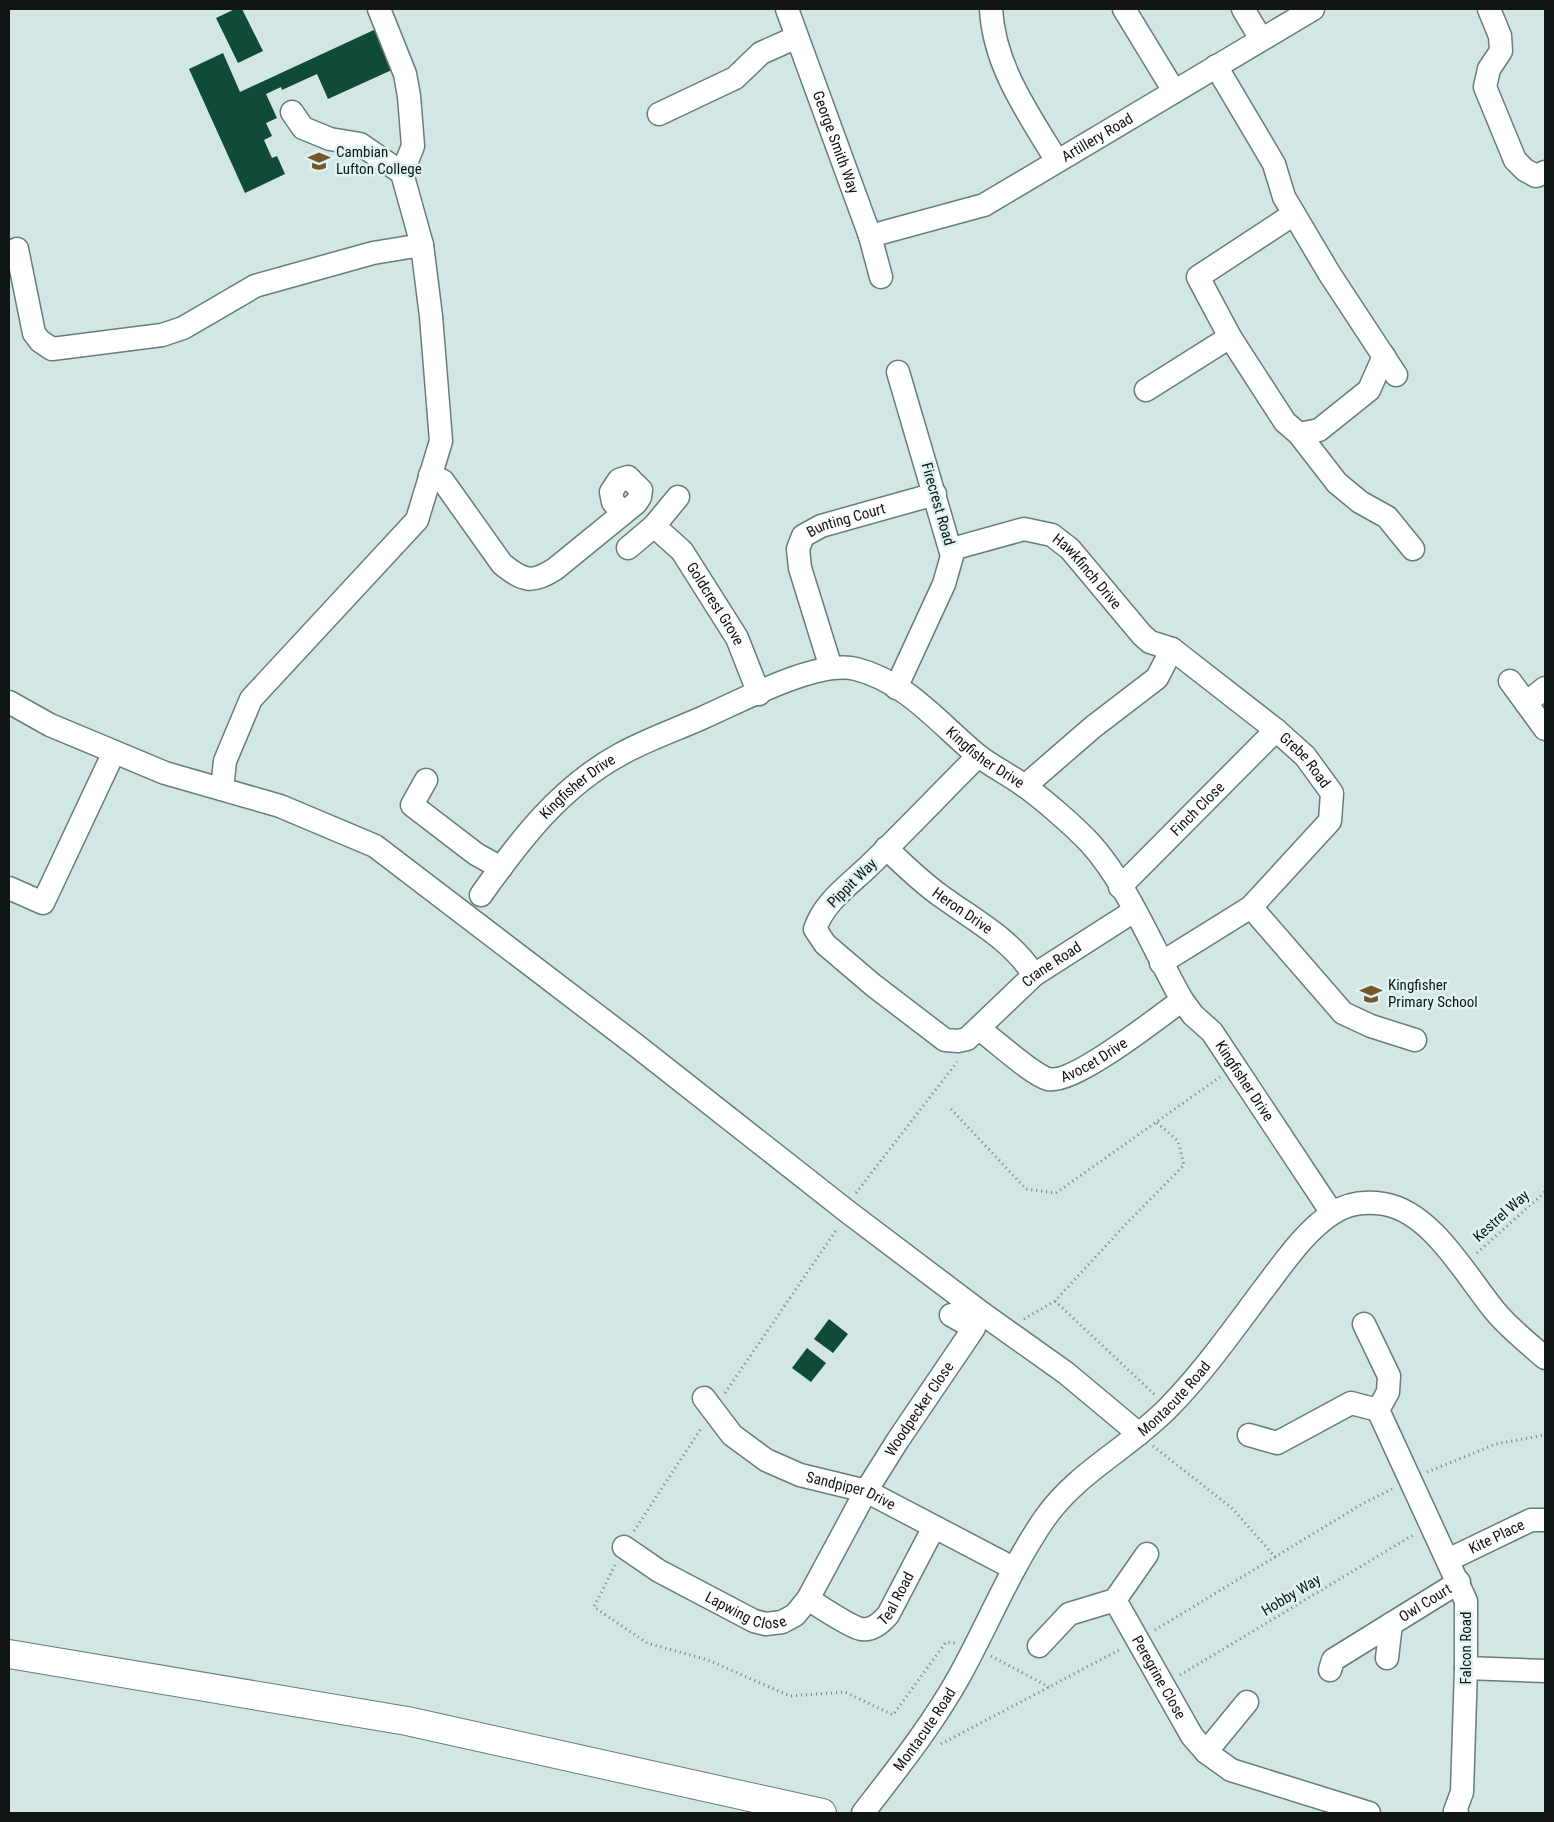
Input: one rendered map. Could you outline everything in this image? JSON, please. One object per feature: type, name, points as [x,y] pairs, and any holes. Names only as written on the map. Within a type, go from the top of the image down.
[{"type":"highway","points":[[9,1654],[407,1721],[822,1813]]},
{"type":"street","points":[[222,789],[225,761],[251,699],[417,520],[441,441],[431,316],[422,245],[402,173],[413,146],[410,96],[405,74],[379,9]]},
{"type":"street","name":"George Smith Way","points":[[786,9],[870,236],[881,277]]},
{"type":"street","points":[[991,9],[992,34],[1003,66],[1024,108],[1058,161]]},
{"type":"street","points":[[1124,9],[1174,91]]},
{"type":"street","points":[[1242,9],[1261,39]]},
{"type":"street","name":"Artillery Road","points":[[870,236],[984,205],[1313,9]]},
{"type":"street","points":[[1489,9],[1500,36],[1501,51],[1489,70],[1485,87],[1515,160],[1525,170],[1536,176],[1545,172]]},
{"type":"street","points":[[659,114],[735,78],[761,53],[797,37]]},
{"type":"street","points":[[1216,66],[1274,164],[1284,196],[1294,214],[1329,273],[1396,375]]},
{"type":"street","points":[[292,112],[303,128],[330,139],[360,144],[402,173]]},
{"type":"street","points":[[1294,214],[1198,277],[1230,337],[1286,422],[1299,434],[1337,484],[1360,502],[1387,517],[1413,549]]},
{"type":"street","points":[[17,249],[34,333],[40,341],[52,348],[162,335],[184,328],[255,286],[373,253],[422,245]]},
{"type":"street","points":[[1146,390],[1230,337]]},
{"type":"street","points":[[1299,434],[1319,430],[1369,390],[1384,356]]},
{"type":"street","name":"Firecrest Road","points":[[896,688],[944,584],[951,562],[952,549],[898,372]]},
{"type":"street","points":[[430,475],[443,480],[502,564],[515,575],[530,580],[542,578],[555,569],[623,513]]},
{"type":"street","name":"Bunting Court","points":[[831,668],[800,568],[798,549],[803,536],[821,526],[935,494]]},
{"type":"street","points":[[628,548],[654,526],[678,497]]},
{"type":"street","name":"Goldcrest Grove","points":[[654,526],[682,551],[737,638],[759,694]]},
{"type":"street","name":"Hawkfinch Drive","points":[[952,549],[1024,529],[1052,535],[1070,549],[1150,642]]},
{"type":"street","name":"Grebe Road","points":[[1150,642],[1172,649],[1276,730],[1304,756],[1332,793],[1330,821],[1251,907],[1161,963]]},
{"type":"street","points":[[1025,786],[1093,727],[1157,678],[1172,649]]},
{"type":"street","name":"Kingfisher Drive","points":[[481,895],[500,868],[549,808],[581,779],[621,754],[796,678],[831,668],[855,668],[879,678],[914,699],[978,756],[1025,786],[1089,843],[1120,887],[1182,1000],[1193,1015],[1212,1032],[1332,1213]]},
{"type":"street","points":[[1510,681],[1545,729]]},
{"type":"street","points":[[1526,703],[1545,688]]},
{"type":"street","points":[[9,702],[50,725],[165,773],[280,806],[375,846],[637,1046],[846,1210],[1012,1335],[1066,1373],[1139,1434]]},
{"type":"street","name":"Finch Close","points":[[1120,887],[1276,730]]},
{"type":"street","points":[[9,888],[43,903],[114,752]]},
{"type":"street","name":"Pippit Way","points":[[973,1034],[958,1041],[945,1040],[873,986],[825,944],[815,929],[819,918],[833,898],[978,756]]},
{"type":"street","points":[[426,780],[412,805],[476,854],[500,868]]},
{"type":"street","name":"Heron Drive","points":[[886,848],[927,885],[1013,948],[1034,976]]},
{"type":"street","points":[[1251,907],[1343,1013],[1371,1026],[1415,1040]]},
{"type":"street","name":"Crane Road","points":[[973,1034],[1034,976],[1134,911]]},
{"type":"street","name":"Avocet Drive","points":[[973,1034],[1037,1074],[1048,1079],[1060,1079],[1078,1072],[1106,1054],[1182,1000]]},
{"type":"street","name":"Montacute Road","points":[[863,1813],[902,1764],[959,1676],[1012,1568],[1046,1517],[1069,1488],[1139,1434],[1169,1408],[1202,1371],[1283,1263],[1314,1228],[1332,1213],[1350,1204],[1385,1204],[1403,1210],[1423,1222],[1497,1314],[1545,1358]]},
{"type":"street","points":[[951,1314],[1004,1344],[1047,1376]]},
{"type":"street","points":[[1249,1435],[1277,1442],[1351,1403],[1378,1410],[1388,1392],[1389,1376],[1364,1324]]},
{"type":"street","name":"Woodpecker Close","points":[[866,1491],[974,1328]]},
{"type":"street","name":"Sandpiper Drive","points":[[708,1404],[732,1435],[766,1460],[800,1475],[866,1491],[1012,1568]]},
{"type":"street","name":"Falcon Road","points":[[1378,1410],[1409,1480],[1459,1582],[1466,1601],[1462,1792],[1453,1813]]},
{"type":"street","name":"Lapwing Close","points":[[624,1547],[659,1571],[754,1621],[766,1624],[782,1622],[795,1615],[808,1599],[866,1491]]},
{"type":"street","name":"Kite Place","points":[[1448,1560],[1531,1520],[1545,1520]]},
{"type":"street","name":"Teal Road","points":[[808,1599],[860,1629],[871,1628],[881,1623],[888,1615],[934,1527]]},
{"type":"street","points":[[1039,1646],[1069,1614],[1115,1600],[1147,1554]]},
{"type":"street","name":"Owl Court","points":[[1330,1670],[1333,1660],[1459,1582]]},
{"type":"street","name":"Peregrine Close","points":[[1115,1600],[1192,1736],[1206,1752],[1231,1770],[1369,1813]]},
{"type":"street","name":"Owl Court","points":[[1387,1658],[1391,1624]]},
{"type":"street","points":[[1466,1668],[1545,1671]]},
{"type":"street","points":[[1206,1752],[1247,1702]]},
{"type":"path","points":[[708,1404],[846,1210],[963,1053],[973,1034]]},
{"type":"path","points":[[950,1109],[1026,1189],[1056,1193],[1235,1067]]},
{"type":"path","points":[[1012,1335],[1021,1320],[1055,1301],[1184,1165],[1178,1141],[1155,1122]]},
{"type":"path","name":"Kestrel Way","points":[[1471,1258],[1545,1192]]},
{"type":"path","points":[[1055,1301],[1169,1408]]},
{"type":"path","points":[[1139,1434],[1233,1509],[1276,1558]]},
{"type":"path","points":[[937,1746],[1138,1641],[1362,1504],[1409,1480],[1496,1444],[1545,1435]]},
{"type":"path","name":"Hobby Way","points":[[1163,1685],[1431,1524]]},
{"type":"path","points":[[974,1646],[1049,1687]]},
{"type":"building","points":[[235,9],[242,9],[263,51],[238,63],[216,18]]},
{"type":"building","points":[[376,29],[394,69],[328,99],[317,74],[282,90],[281,87],[266,94],[277,118],[266,123],[272,136],[264,140],[272,158],[277,156],[285,174],[245,193],[189,69],[223,53],[240,92]]},
{"type":"building","points":[[829,1319],[848,1334],[833,1353],[814,1339]]},
{"type":"building","points":[[807,1348],[826,1363],[811,1382],[792,1368]]},
{"type":"place","name":"Cambian Lufton College","points":[[319,161]]},
{"type":"place","name":"Kingfisher Primary School","points":[[1371,994]]}]
